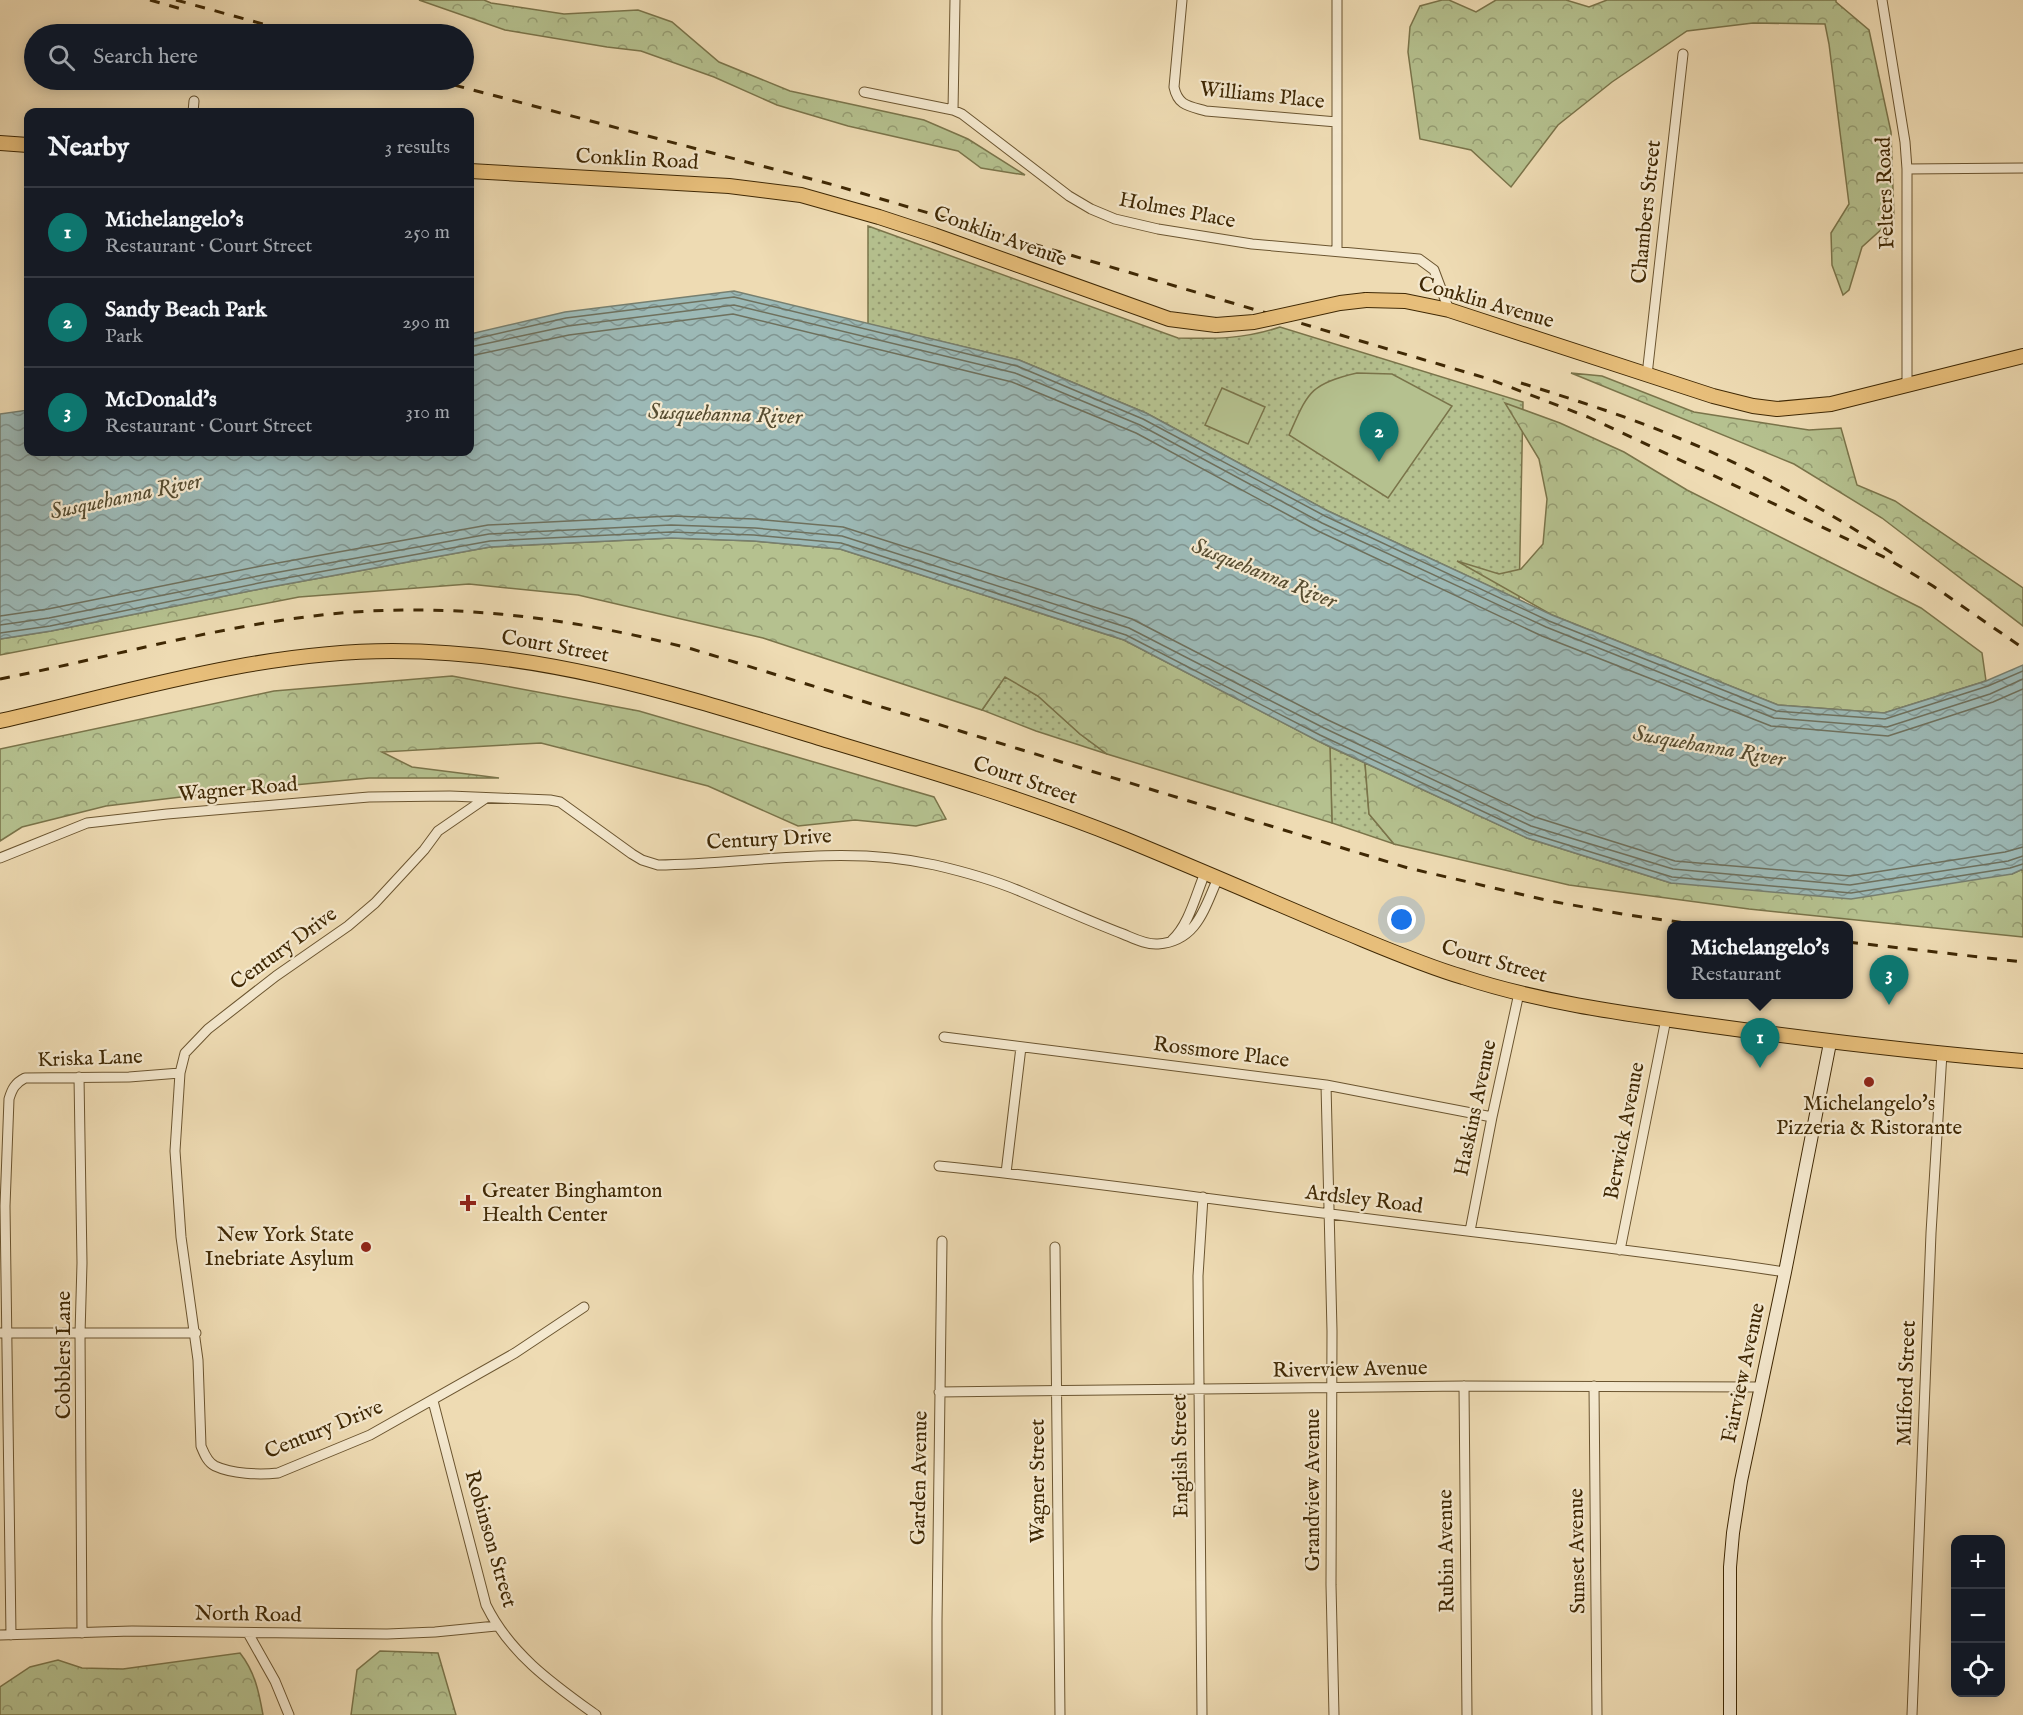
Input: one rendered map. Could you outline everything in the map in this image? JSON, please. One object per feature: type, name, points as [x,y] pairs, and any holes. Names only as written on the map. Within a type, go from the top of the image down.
[{"type":"main road","points":[[0,143],[24,145]]},
{"type":"main road","name":"Conklin Road","points":[[474,171],[729,186],[801,195]]},
{"type":"main road","name":"Conklin Avenue","points":[[801,195],[924,231],[1169,319],[1216,325],[1254,321],[1340,303],[1366,300],[1405,301],[1449,310],[1713,396],[1753,406],[1777,409],[1831,404],[2023,357]]},
{"type":"main road","name":"Court Street","points":[[0,721],[224,670],[303,657],[388,651],[449,653],[513,659],[575,669],[641,685],[894,760],[1046,810],[1119,837],[1411,960],[1519,993],[1666,1019],[1830,1043],[2023,1061]]},
{"type":"street","points":[[954,110],[956,0]]},
{"type":"street","name":"Williams Place","points":[[1182,0],[1174,87],[1179,101],[1206,111],[1337,122]]},
{"type":"street","points":[[1337,0],[1337,250]]},
{"type":"street","name":"Felters Road","points":[[1882,0],[1905,142],[1907,170],[1907,386]]},
{"type":"street","name":"Chambers Street","points":[[1647,375],[1683,54]]},
{"type":"street","name":"Holmes Place","points":[[864,92],[954,110],[962,114],[1069,196],[1114,219],[1158,229],[1252,244],[1419,259],[1434,270],[1449,310]]},
{"type":"street","points":[[193,108],[194,101]]},
{"type":"street","points":[[1907,170],[2023,168]]},
{"type":"street","name":"Wagner Road","points":[[0,858],[87,824],[167,814],[369,797],[486,798]]},
{"type":"street","name":"Century Drive","points":[[584,1307],[515,1353],[433,1401],[370,1435],[278,1473],[237,1472],[214,1465],[207,1458],[201,1446],[196,1333],[181,1237],[175,1151],[180,1073],[185,1053],[208,1029],[276,976],[348,926],[375,903],[424,850],[438,831],[486,798],[560,802],[632,854],[650,863],[668,864],[837,854],[895,858],[933,864],[996,882],[1145,942],[1159,944],[1171,940]]},
{"type":"street","points":[[1171,940],[1185,936],[1194,928],[1211,876]]},
{"type":"street","points":[[1171,940],[1181,930],[1211,876]]},
{"type":"street","name":"Haskins Avenue","points":[[1470,1231],[1519,993]]},
{"type":"street","name":"Berwick Avenue","points":[[1620,1250],[1666,1019]]},
{"type":"street","name":"Rossmore Place","points":[[944,1037],[1326,1085],[1492,1117]]},
{"type":"street","name":"Fairview Avenue","points":[[1730,1715],[1732,1533],[1740,1481],[1785,1272],[1830,1043]]},
{"type":"street","points":[[1006,1173],[1021,1047]]},
{"type":"street","name":"Milford Street","points":[[1912,1715],[1931,1233],[1942,1053]]},
{"type":"street","name":"Kriska Lane","points":[[11,1635],[3,1333],[5,1206],[9,1099],[12,1088],[18,1081],[25,1078],[180,1073]]},
{"type":"street","name":"Cobblers Lane","points":[[80,1077],[82,1633]]},
{"type":"street","name":"Grandview Avenue","points":[[1326,1085],[1334,1715]]},
{"type":"street","name":"Ardsley Road","points":[[939,1166],[1203,1197],[1785,1272]]},
{"type":"street","name":"English Street","points":[[1202,1715],[1198,1276],[1203,1197]]},
{"type":"street","name":"Garden Avenue","points":[[938,1715],[942,1241]]},
{"type":"street","name":"Wagner Street","points":[[1055,1247],[1060,1715]]},
{"type":"street","points":[[3,1333],[196,1333]]},
{"type":"street","name":"Riverview Avenue","points":[[939,1392],[1464,1386],[1761,1387]]},
{"type":"street","name":"Rubin Avenue","points":[[1464,1386],[1467,1715]]},
{"type":"street","name":"Sunset Avenue","points":[[1594,1386],[1597,1715]]},
{"type":"street","name":"Robinson Street","points":[[433,1401],[444,1437],[468,1542],[483,1595],[496,1626],[523,1658],[553,1684],[596,1715]]},
{"type":"street","name":"North Road","points":[[0,1635],[132,1631],[387,1634],[496,1626]]},
{"type":"street","points":[[248,1633],[275,1681],[289,1715]]},
{"type":"green space","points":[[419,0],[484,0],[564,14],[638,10],[672,22],[719,62],[790,91],[924,120],[968,139],[1025,175],[981,168],[958,151],[848,126],[777,105],[714,77],[641,51],[505,30]]},
{"type":"green space","points":[[1449,0],[1476,12],[1496,0],[1566,0],[1589,7],[1607,0],[1836,0],[1869,30],[1891,132],[1894,218],[1862,247],[1849,290],[1843,295],[1832,265],[1831,233],[1849,204],[1825,24],[1753,23],[1687,31],[1612,82],[1558,125],[1511,187],[1471,150],[1420,139],[1408,52],[1410,27],[1420,6]]},
{"type":"green space","points":[[868,226],[1178,338],[1230,337],[1280,327],[1523,402],[1519,600],[1328,511],[1146,413],[1019,360],[868,324]]},
{"type":"green space","points":[[1357,373],[1392,374],[1452,406],[1388,498],[1289,435],[1312,392],[1329,381]]},
{"type":"green space","points":[[1571,373],[1602,376],[1694,412],[1809,430],[1841,428],[1857,485],[1895,501],[2023,588],[2023,626],[1882,518],[1794,464]]},
{"type":"green space","points":[[1222,388],[1265,407],[1248,444],[1205,425]]},
{"type":"green space","points":[[1505,403],[1560,423],[1624,452],[1687,490],[1921,608],[1982,653],[1986,681],[1884,713],[1778,705],[1552,615],[1457,561],[1499,574],[1521,569],[1543,544],[1547,499],[1539,459]]},
{"type":"green space","points":[[671,538],[754,541],[840,549],[1124,640],[1330,747],[1332,823],[1107,754],[1080,734],[1038,696],[1005,677],[982,710],[763,638],[578,595],[469,584],[299,597],[0,655],[0,639],[490,547]]},
{"type":"green space","points":[[452,676],[639,711],[934,797],[946,819],[916,826],[855,820],[798,826],[708,786],[541,743],[382,752],[412,767],[499,778],[369,778],[106,806],[22,827],[0,841],[0,749],[274,691]]},
{"type":"green space","points":[[1005,676],[1038,696],[1080,734],[1107,754],[1036,731],[982,710]]},
{"type":"green space","points":[[1330,747],[1365,763],[1369,814],[1394,844],[1332,823]]},
{"type":"green space","points":[[1365,763],[1527,838],[1671,883],[2012,874],[2023,869],[2023,937],[1749,909],[1569,885],[1394,844],[1369,814]]},
{"type":"green space","points":[[380,1651],[438,1653],[456,1715],[351,1715],[357,1670]]},
{"type":"green space","points":[[240,1653],[253,1675],[263,1715],[0,1715],[0,1687],[30,1667],[58,1660],[82,1668],[123,1669]]},
{"type":"water","name":"Susquehanna River","points":[[734,291],[1019,360],[1146,413],[1328,511],[1552,615],[1778,705],[1884,713],[1986,681],[2023,665],[2023,869],[2012,874],[1851,899],[1671,883],[1527,838],[1318,741],[1124,640],[840,549],[754,541],[671,538],[490,547],[0,639],[0,414],[24,411],[24,456],[474,456],[474,333],[565,312]]},
{"type":"railway","points":[[150,0],[185,10]]},
{"type":"railway","points":[[176,0],[263,24]]},
{"type":"railway","points":[[473,90],[834,185],[1489,379],[1588,417],[1888,559],[1933,586],[2023,648]]},
{"type":"railway","points":[[1521,383],[1622,416],[1709,451],[1791,492],[1895,555]]},
{"type":"railway","points":[[0,679],[220,631],[354,612],[440,610],[566,622],[692,649],[1408,868],[1550,901],[1671,921]]},
{"type":"railway","points":[[1853,943],[2023,962]]},
{"type":"place","name":"Sandy Beach Park","points":[[1379,462]]},
{"type":"place","name":"McDonald's","points":[[1889,1005]]},
{"type":"place","name":"Michelangelo's","points":[[1760,1068]]},
{"type":"place","name":"Michelangelo's Pizzeria & Ristorante","points":[[1869,1082]]},
{"type":"place","name":"Greater Binghamton Health Center","points":[[468,1203]]},
{"type":"place","name":"New York State Inebriate Asylum","points":[[366,1247]]}]
